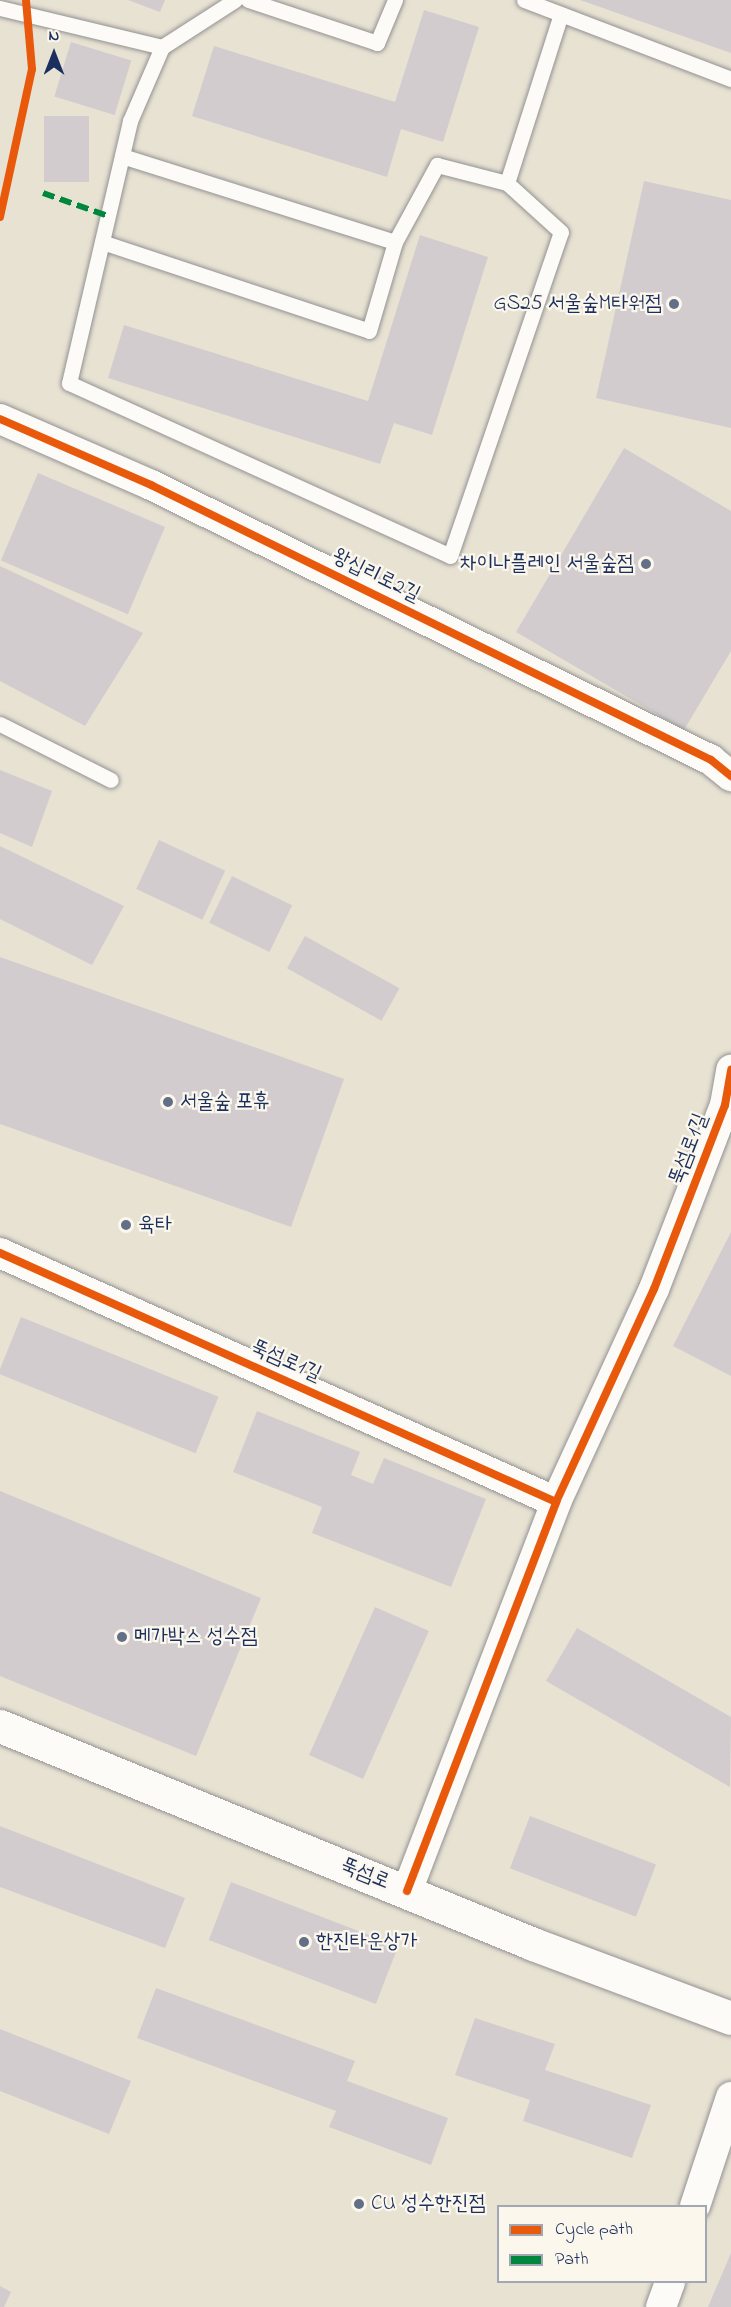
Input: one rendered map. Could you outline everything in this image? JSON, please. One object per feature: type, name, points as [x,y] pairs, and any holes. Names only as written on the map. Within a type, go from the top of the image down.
[{"type":"main road","name":"뚝섬로","points":[[0,1726],[407,1891],[731,2018]]},
{"type":"street","name":"왕십리로2길","points":[[0,418],[193,506],[711,760],[731,776]]},
{"type":"street","name":"뚝섬로1길","points":[[407,1891],[556,1502],[654,1289],[728,1106],[731,1070]]},
{"type":"street","name":"뚝섬로1길","points":[[0,1252],[556,1502]]},
{"type":"street","points":[[695,2205],[731,2097]]},
{"type":"street","points":[[662,2307],[670,2283]]},
{"type":"lane","points":[[102,242],[369,331],[394,242],[437,165],[507,183],[561,232],[450,556],[69,383],[130,121],[162,47],[235,0]]},
{"type":"lane","points":[[248,0],[377,44],[395,0]]},
{"type":"lane","points":[[524,0],[731,79]]},
{"type":"lane","points":[[0,8],[162,47]]},
{"type":"lane","points":[[507,183],[561,14]]},
{"type":"lane","points":[[122,156],[394,242]]},
{"type":"lane","points":[[0,724],[111,780]]},
{"type":"building","points":[[128,0],[165,0],[160,12]]},
{"type":"building","points":[[580,0],[731,0],[731,53]]},
{"type":"building","points":[[424,10],[479,27],[443,142],[401,129],[387,177],[192,116],[214,46],[395,102]]},
{"type":"building","points":[[71,42],[131,60],[115,115],[54,97]]},
{"type":"building","points":[[44,116],[89,116],[89,182],[44,182]]},
{"type":"building","points":[[644,181],[731,200],[731,428],[596,398]]},
{"type":"building","points":[[420,235],[488,257],[432,435],[394,423],[380,464],[108,378],[124,325],[368,401]]},
{"type":"building","points":[[624,448],[731,511],[731,651],[684,730],[516,632]]},
{"type":"building","points":[[38,473],[165,527],[128,614],[1,560]]},
{"type":"building","points":[[0,566],[143,633],[85,726],[0,681]]},
{"type":"building","points":[[0,770],[52,791],[32,847],[0,833]]},
{"type":"building","points":[[159,840],[225,871],[202,920],[136,889]]},
{"type":"building","points":[[0,846],[124,906],[92,965],[0,919]]},
{"type":"building","points":[[232,876],[292,905],[269,952],[209,923]]},
{"type":"building","points":[[305,936],[399,988],[382,1021],[287,968]]},
{"type":"building","name":"서울숲 포휴","points":[[0,957],[344,1079],[291,1227],[0,1124]]},
{"type":"building","points":[[731,1232],[731,1376],[673,1346]]},
{"type":"building","points":[[21,1317],[218,1397],[196,1453],[0,1374],[0,1369]]},
{"type":"building","points":[[257,1411],[360,1452],[351,1475],[373,1484],[384,1458],[486,1499],[451,1587],[312,1533],[322,1507],[233,1472]]},
{"type":"building","name":"메가박스 성수점","points":[[0,1491],[261,1598],[196,1756],[0,1676]]},
{"type":"building","points":[[375,1607],[429,1631],[363,1779],[309,1755]]},
{"type":"building","points":[[577,1628],[731,1717],[730,1787],[546,1681]]},
{"type":"building","points":[[530,1816],[656,1864],[636,1917],[510,1868]]},
{"type":"building","points":[[0,1826],[185,1898],[165,1948],[0,1887]]},
{"type":"building","name":"한진타운상가","points":[[231,1882],[398,1946],[376,2004],[209,1940]]},
{"type":"building","points":[[156,1988],[355,2061],[347,2081],[448,2118],[431,2165],[329,2127],[336,2111],[137,2038]]},
{"type":"building","points":[[475,2018],[555,2044],[545,2070],[651,2105],[632,2158],[523,2121],[530,2100],[455,2075]]},
{"type":"building","points":[[0,2029],[131,2081],[109,2134],[0,2091]]},
{"type":"building","points":[[731,2253],[731,2307],[708,2307]]},
{"type":"building","points":[[0,2286],[11,2292],[4,2307],[0,2307]]},
{"type":"marked path","points":[[43,193],[108,216]]},
{"type":"cycle path","points":[[0,217],[32,69],[26,0]]},
{"type":"cycle path","points":[[0,419],[151,485],[711,760],[731,776]]},
{"type":"cycle path","points":[[407,1891],[556,1502],[654,1289],[725,1105],[731,1070]]},
{"type":"cycle path","points":[[0,1253],[556,1502]]},
{"type":"place","name":"GS25 서울숲M타워점","points":[[674,304]]},
{"type":"place","name":"차이나플레인 서울숲점","points":[[646,564]]},
{"type":"place","name":"서울숲 포휴","points":[[168,1102]]},
{"type":"place","name":"육타","points":[[126,1225]]},
{"type":"place","name":"메가박스 성수점","points":[[122,1637]]},
{"type":"place","name":"한진타운상가","points":[[304,1942]]},
{"type":"place","name":"CU 성수한진점","points":[[359,2204]]}]
